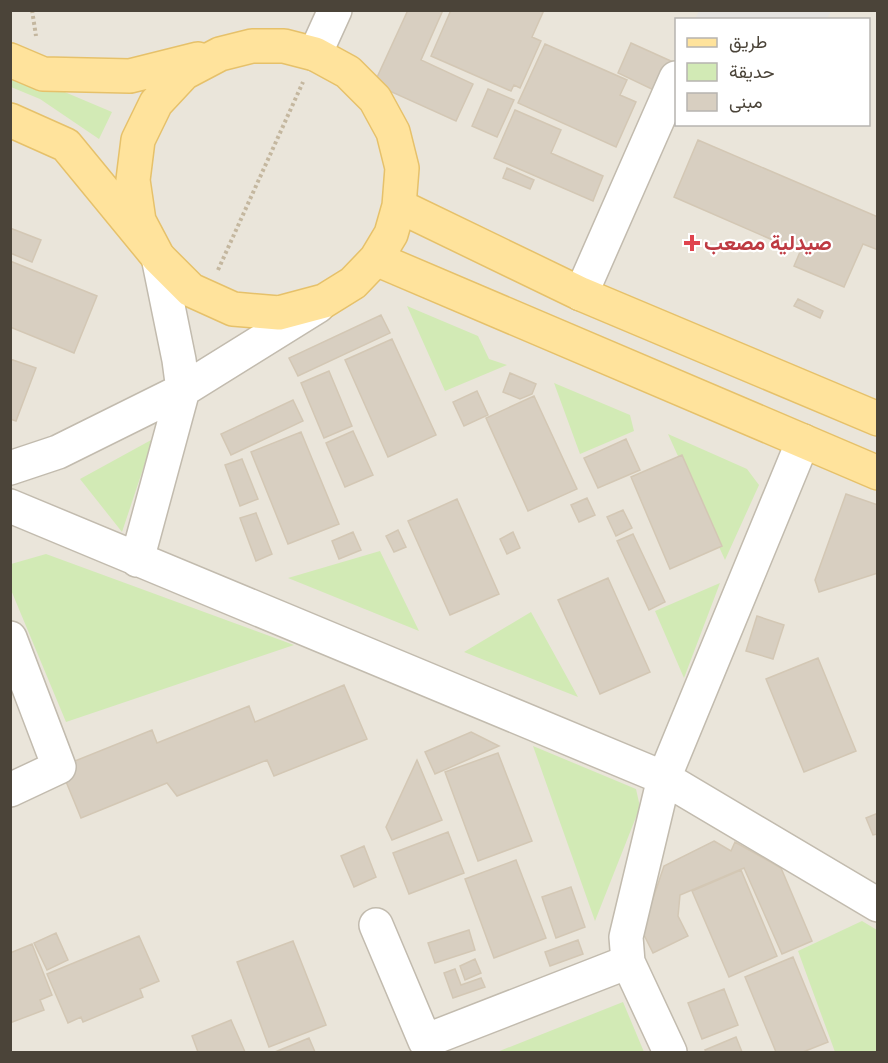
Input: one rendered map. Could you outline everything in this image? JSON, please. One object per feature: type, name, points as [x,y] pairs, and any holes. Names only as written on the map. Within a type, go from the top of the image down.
[{"type":"main road","points":[[10,60],[43,74],[130,76],[252,46],[284,46],[315,54],[348,72],[375,99],[393,132],[402,168],[399,206],[391,234],[376,259],[353,283],[324,301],[279,313],[233,309],[191,290],[158,257],[66,145],[10,120]]},
{"type":"main road","points":[[158,257],[140,221],[133,180],[138,140],[156,103],[184,73],[220,54]]},
{"type":"main road","points":[[399,206],[581,294],[878,419]]},
{"type":"main road","points":[[376,259],[878,473]]},
{"type":"street","points":[[315,54],[335,10]]},
{"type":"street","points":[[581,294],[675,80]]},
{"type":"street","points":[[137,560],[183,390],[158,257]]},
{"type":"street","points":[[10,468],[58,452],[183,390],[324,301]]},
{"type":"street","points":[[670,1053],[628,962],[626,937],[664,778],[803,441]]},
{"type":"street","points":[[10,506],[664,778],[878,905]]},
{"type":"street","points":[[10,638],[59,767],[10,790]]},
{"type":"street","points":[[376,925],[425,1041],[628,962]]},
{"type":"path","points":[[206,297],[315,54]]},
{"type":"shaded area","points":[[699,10],[831,11],[828,18],[695,18]]},
{"type":"shaded area","points":[[11,11],[877,11],[877,1052],[11,1052]]},
{"type":"green space","points":[[10,69],[112,112],[99,139],[40,99],[11,87]]},
{"type":"green space","points":[[407,306],[478,336],[489,359],[507,365],[445,391]]},
{"type":"green space","points":[[554,383],[630,415],[634,431],[580,454]]},
{"type":"green space","points":[[668,434],[747,469],[759,485],[725,560]]},
{"type":"green space","points":[[153,439],[122,532],[80,479]]},
{"type":"green space","points":[[380,551],[419,631],[288,578]]},
{"type":"green space","points":[[46,554],[294,645],[66,722],[11,590],[11,564]]},
{"type":"green space","points":[[720,583],[684,678],[655,611]]},
{"type":"green space","points":[[531,612],[578,697],[464,652]]},
{"type":"green space","points":[[533,746],[636,789],[640,807],[595,921]]},
{"type":"green space","points":[[862,921],[877,930],[877,1052],[835,1052],[798,951]]},
{"type":"green space","points":[[623,1002],[644,1052],[497,1052]]},
{"type":"building","points":[[408,10],[443,10],[421,60],[473,84],[456,121],[374,84]]},
{"type":"building","points":[[451,10],[544,10],[532,37],[541,41],[520,88],[514,85],[511,91],[431,56]]},
{"type":"building","points":[[631,43],[673,62],[660,93],[618,73]]},
{"type":"building","points":[[545,44],[627,80],[620,95],[636,102],[616,147],[518,103]]},
{"type":"building","points":[[488,89],[514,100],[497,137],[472,126]]},
{"type":"building","points":[[515,110],[561,130],[551,153],[603,176],[593,201],[494,158]]},
{"type":"building","points":[[698,140],[878,217],[878,250],[863,244],[844,287],[794,266],[800,252],[674,197]]},
{"type":"building","points":[[507,168],[534,180],[530,189],[503,178]]},
{"type":"building","points":[[10,228],[41,240],[32,262],[10,253]]},
{"type":"building","points":[[10,261],[97,296],[74,353],[10,327]]},
{"type":"building","points":[[798,299],[823,311],[820,318],[794,306]]},
{"type":"building","points":[[381,315],[390,333],[298,376],[289,358]]},
{"type":"building","points":[[392,339],[436,435],[388,457],[345,360]]},
{"type":"building","points":[[10,359],[36,368],[16,421],[10,419]]},
{"type":"building","points":[[329,371],[352,426],[324,438],[301,383]]},
{"type":"building","points":[[510,373],[536,384],[532,394],[520,399],[503,392]]},
{"type":"building","points":[[477,391],[488,415],[464,426],[453,402]]},
{"type":"building","points":[[534,396],[577,489],[528,511],[486,418]]},
{"type":"building","points":[[293,400],[303,421],[231,455],[221,434]]},
{"type":"building","points":[[353,431],[373,475],[345,487],[326,443]]},
{"type":"building","points":[[301,432],[339,524],[288,544],[251,452]]},
{"type":"building","points":[[626,439],[640,470],[598,488],[584,458]]},
{"type":"building","points":[[682,455],[722,546],[670,569],[631,477]]},
{"type":"building","points":[[242,459],[258,499],[240,506],[225,465]]},
{"type":"building","points":[[846,494],[878,505],[878,573],[819,592],[815,580]]},
{"type":"building","points":[[587,498],[595,515],[579,522],[571,505]]},
{"type":"building","points":[[457,499],[499,594],[450,615],[408,521]]},
{"type":"building","points":[[623,510],[632,528],[616,536],[607,517]]},
{"type":"building","points":[[256,513],[272,554],[256,561],[240,518]]},
{"type":"building","points":[[398,530],[406,547],[394,552],[386,536]]},
{"type":"building","points":[[353,532],[361,550],[339,559],[332,541]]},
{"type":"building","points":[[513,532],[520,548],[507,554],[500,539]]},
{"type":"building","points":[[633,534],[665,602],[649,610],[617,541]]},
{"type":"building","points":[[608,578],[650,672],[600,694],[558,600]]},
{"type":"building","points":[[757,616],[784,625],[773,659],[746,651]]},
{"type":"building","points":[[818,658],[856,751],[804,772],[766,679]]},
{"type":"building","points":[[344,685],[367,739],[274,776],[267,760],[177,796],[167,783],[81,818],[60,767],[152,730],[157,743],[249,706],[255,722]]},
{"type":"building","points":[[471,732],[499,746],[435,774],[425,752]]},
{"type":"building","points":[[498,753],[532,841],[478,861],[445,772]]},
{"type":"building","points":[[417,760],[442,820],[392,840],[386,827]]},
{"type":"building","points":[[878,813],[878,834],[873,835],[866,818]]},
{"type":"building","points":[[448,832],[464,873],[409,894],[393,853]]},
{"type":"building","points":[[714,841],[731,851],[735,842],[781,868],[812,941],[782,954],[744,868],[680,895],[678,916],[688,936],[653,953],[642,931],[664,866]]},
{"type":"building","points":[[364,846],[376,877],[354,887],[341,856]]},
{"type":"building","points":[[516,860],[546,938],[494,958],[465,879]]},
{"type":"building","points":[[741,870],[777,956],[729,977],[692,891]]},
{"type":"building","points":[[571,887],[585,927],[556,938],[542,897]]},
{"type":"building","points":[[469,930],[475,950],[435,963],[428,943]]},
{"type":"building","points":[[56,933],[68,960],[47,970],[34,943]]},
{"type":"building","points":[[139,936],[159,981],[140,989],[143,997],[83,1022],[81,1017],[68,1023],[47,974]]},
{"type":"building","points":[[578,940],[583,954],[550,966],[545,952]]},
{"type":"building","points":[[293,941],[326,1025],[269,1047],[237,962]]},
{"type":"building","points":[[32,944],[52,995],[40,1000],[44,1010],[10,1023],[10,953]]},
{"type":"building","points":[[793,957],[828,1042],[803,1052],[776,1052],[745,977]]},
{"type":"building","points":[[475,959],[481,973],[465,980],[460,966]]},
{"type":"building","points":[[455,969],[461,985],[481,978],[485,987],[453,998],[444,973]]},
{"type":"building","points":[[724,989],[738,1025],[702,1039],[688,1003]]},
{"type":"building","points":[[231,1020],[245,1052],[198,1052],[192,1036]]},
{"type":"building","points":[[736,1037],[742,1052],[706,1052],[705,1050]]},
{"type":"building","points":[[309,1038],[315,1052],[275,1052]]},
{"type":"place","name":"صيدلية مصعب","points":[[692,243]]}]
